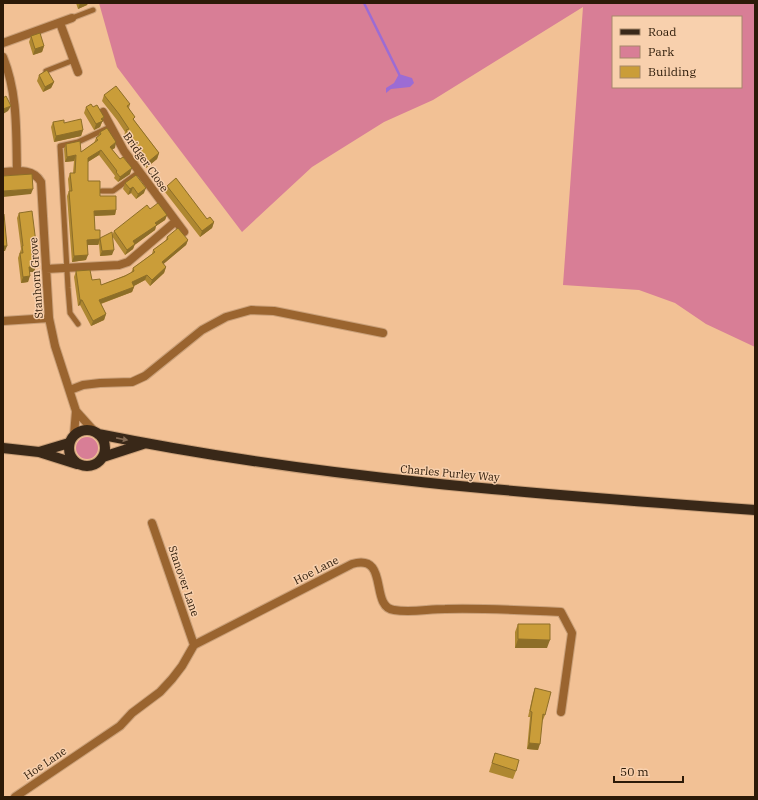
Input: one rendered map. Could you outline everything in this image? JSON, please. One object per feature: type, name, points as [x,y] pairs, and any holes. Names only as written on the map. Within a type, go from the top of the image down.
[{"type":"main road","points":[[3,448],[39,452],[89,467],[100,462],[103,457],[105,445],[96,433],[83,430],[72,439],[39,452]]},
{"type":"main road","name":"Charles Purley Way","points":[[96,433],[205,455],[380,479],[585,498],[755,510]]},
{"type":"main road","points":[[72,439],[70,455],[77,464]]},
{"type":"main road","name":"Charles Purley Way","points":[[103,457],[145,443]]},
{"type":"street","points":[[3,44],[72,18]]},
{"type":"street","points":[[60,23],[78,72]]},
{"type":"street","points":[[3,57],[10,76],[14,94],[17,171]]},
{"type":"street","name":"Bridger Close","points":[[103,112],[110,127],[139,172],[184,232]]},
{"type":"street","name":"Stanhorn Grove","points":[[3,172],[17,171],[32,173],[41,182],[49,318],[55,346],[76,411],[72,439]]},
{"type":"street","points":[[46,269],[119,265],[128,262],[176,221]]},
{"type":"street","points":[[70,390],[83,385],[132,382],[145,376],[202,330],[226,317],[251,310],[274,311],[383,333]]},
{"type":"street","points":[[3,321],[49,318]]},
{"type":"street","name":"Stanhorn Grove","points":[[76,411],[96,433]]},
{"type":"street","name":"Stanover Lane","points":[[152,523],[194,645]]},
{"type":"street","name":"Hoe Lane","points":[[15,797],[120,726],[132,713],[160,692],[172,680],[194,645],[352,564],[359,562],[367,564],[376,574],[383,604],[389,610],[401,611],[446,609],[561,612],[572,633],[561,712]]},
{"type":"lane","points":[[72,18],[93,10]]},
{"type":"lane","points":[[46,71],[74,60]]},
{"type":"lane","points":[[78,324],[70,313],[66,268],[60,146],[78,142],[110,127]]},
{"type":"lane","points":[[102,191],[113,191],[139,172]]},
{"type":"green space","points":[[99,3],[755,3],[755,347],[706,324],[675,303],[639,290],[563,285],[583,7],[433,100],[384,122],[312,167],[242,232],[117,67]]},
{"type":"green space","points":[[83,437],[91,437],[98,444],[98,452],[91,459],[83,459],[76,452],[76,444]]},
{"type":"shaded area","points":[[399,74],[412,78],[414,83],[410,87],[391,89],[386,93],[386,88],[394,83]]},
{"type":"building","points":[[40,33],[44,46],[35,49],[31,36]]},
{"type":"building","points":[[47,70],[54,82],[45,87],[39,75]]},
{"type":"building","points":[[116,86],[130,104],[127,106],[135,117],[133,119],[159,153],[148,162],[126,130],[129,129],[104,95]]},
{"type":"building","points":[[6,96],[11,106],[3,109],[3,98]]},
{"type":"building","points":[[91,104],[93,107],[97,105],[104,117],[101,119],[103,121],[96,124],[86,107]]},
{"type":"building","points":[[81,119],[83,130],[56,136],[53,122],[64,120],[64,123]]},
{"type":"building","points":[[107,128],[116,142],[110,147],[120,159],[123,157],[132,168],[120,177],[101,150],[88,158],[88,181],[100,181],[100,196],[116,196],[116,210],[94,211],[95,230],[100,230],[100,239],[87,240],[88,255],[74,256],[69,191],[72,191],[70,173],[75,173],[76,155],[67,157],[66,144],[80,141],[81,152],[98,140],[96,138],[101,134],[100,132]]},
{"type":"building","points":[[32,174],[33,189],[3,191],[3,176]]},
{"type":"building","points":[[136,175],[146,188],[138,194],[133,187],[130,189],[125,183]]},
{"type":"building","points":[[176,178],[207,219],[210,217],[214,222],[202,231],[167,186]]},
{"type":"building","points":[[158,203],[167,215],[155,223],[157,225],[133,241],[135,244],[127,250],[114,231],[147,205],[150,209]]},
{"type":"building","points":[[32,211],[36,243],[34,244],[36,266],[29,267],[30,276],[23,277],[20,253],[23,253],[23,246],[19,213]]},
{"type":"building","points":[[4,214],[7,246],[3,246]]},
{"type":"building","points":[[178,228],[188,240],[162,262],[166,267],[152,280],[147,275],[132,282],[134,287],[99,300],[106,314],[93,321],[82,300],[80,300],[76,271],[90,270],[92,280],[100,279],[101,285],[125,276],[134,271],[133,268],[155,252],[153,250],[168,239],[167,237]]},
{"type":"building","points":[[112,232],[114,250],[102,251],[100,238]]},
{"type":"building","points":[[518,624],[550,624],[550,640],[518,639]]},
{"type":"building","points":[[535,688],[551,692],[545,715],[543,714],[540,744],[529,743],[532,712],[530,711]]},
{"type":"building","points":[[495,753],[519,760],[516,771],[492,763]]},
{"type":"waterway","points":[[364,3],[399,74]]}]
